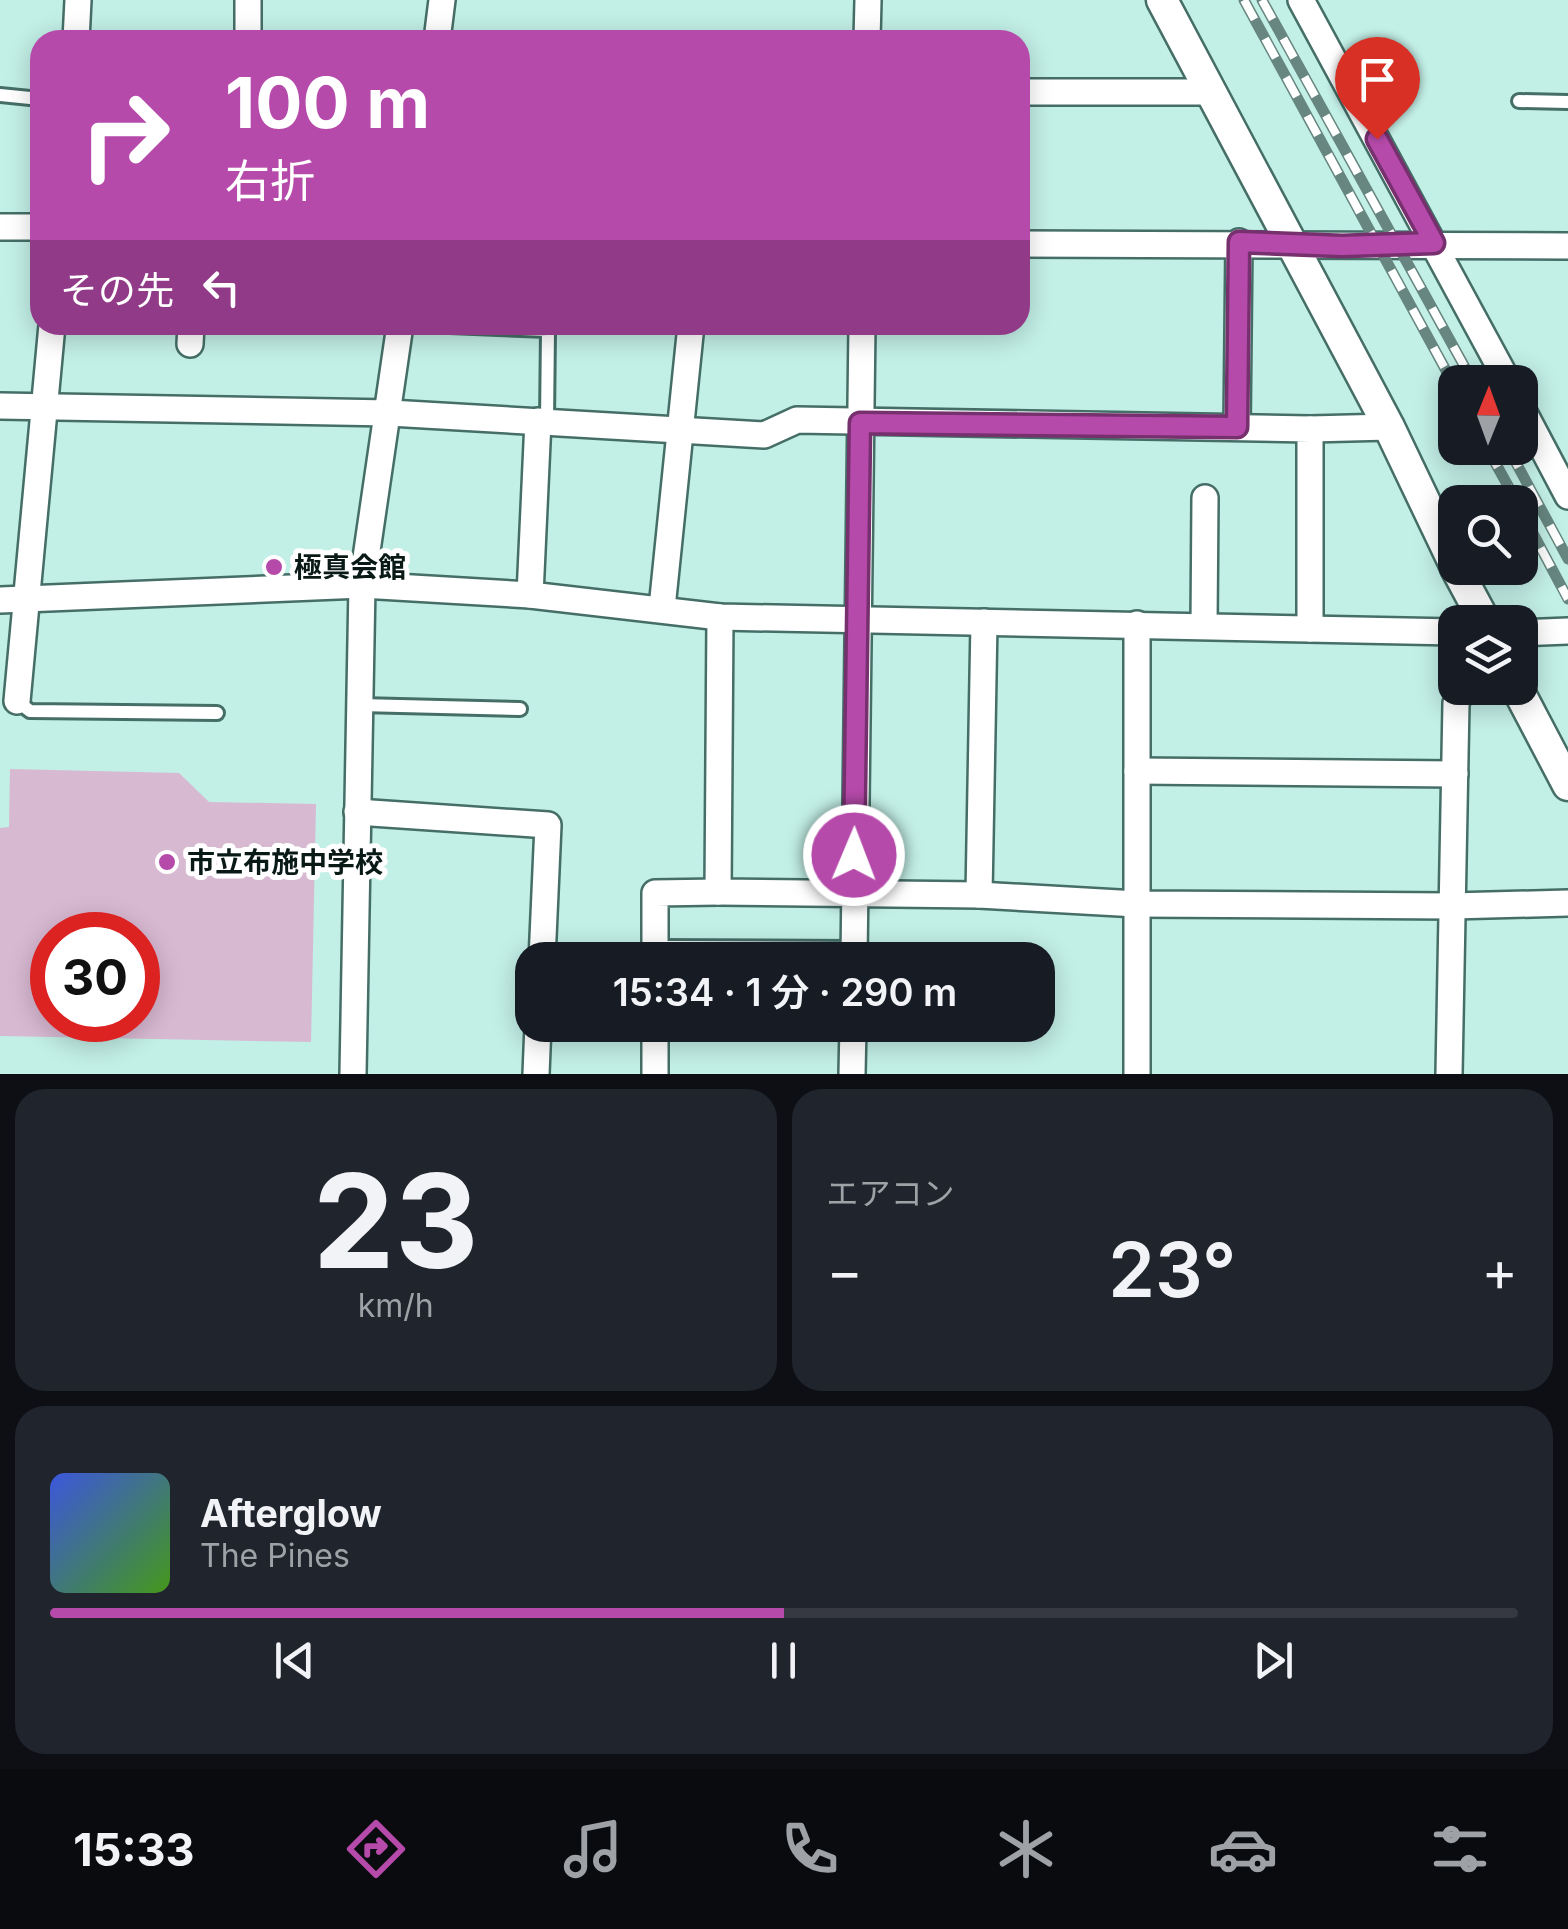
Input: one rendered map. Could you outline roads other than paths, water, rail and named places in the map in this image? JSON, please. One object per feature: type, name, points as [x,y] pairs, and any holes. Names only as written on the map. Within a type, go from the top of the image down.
[{"type":"street","points":[[76,30],[78,0]]},
{"type":"street","points":[[248,0],[248,30]]},
{"type":"street","points":[[438,30],[442,0]]},
{"type":"street","points":[[867,30],[868,0]]},
{"type":"street","points":[[1162,0],[1293,244],[1438,529]]},
{"type":"street","points":[[1301,0],[1499,365]]},
{"type":"street","points":[[1030,92],[1212,92]]},
{"type":"street","points":[[0,227],[30,226]]},
{"type":"street","points":[[1237,427],[1239,242]]},
{"type":"street","points":[[1030,244],[1568,246]]},
{"type":"street","points":[[17,701],[13,599],[51,335]]},
{"type":"street","points":[[353,1074],[362,585],[399,335]]},
{"type":"street","points":[[662,608],[691,335]]},
{"type":"street","points":[[854,942],[862,335]]},
{"type":"street","points":[[0,406],[390,413],[764,434],[797,420],[1388,428]]},
{"type":"street","points":[[530,595],[542,421]]},
{"type":"street","points":[[1310,429],[1310,628]]},
{"type":"street","points":[[1538,439],[1568,496]]},
{"type":"street","points":[[1204,498],[1204,625]]},
{"type":"street","points":[[13,599],[362,585],[530,595],[720,617],[1438,632]]},
{"type":"street","points":[[718,892],[720,617]]},
{"type":"street","points":[[979,895],[984,622]]},
{"type":"street","points":[[1136,1074],[1137,624]]},
{"type":"street","points":[[1538,632],[1568,631]]},
{"type":"street","points":[[1449,1074],[1456,705]]},
{"type":"street","points":[[1526,705],[1568,786]]},
{"type":"street","points":[[1137,771],[1454,774]]},
{"type":"street","points":[[357,812],[548,825],[543,942]]},
{"type":"street","points":[[655,942],[654,893],[979,895],[1137,904],[1568,903]]},
{"type":"street","points":[[536,1074],[537,1042]]},
{"type":"street","points":[[655,1042],[655,1074]]},
{"type":"street","points":[[852,1074],[853,1042]]},
{"type":"lane","points":[[0,95],[30,98]]},
{"type":"lane","points":[[1519,101],[1568,102]]},
{"type":"lane","points":[[542,421],[548,335]]},
{"type":"lane","points":[[17,701],[30,711],[216,713]]},
{"type":"lane","points":[[360,705],[520,708]]},
{"type":"railway","points":[[1244,0],[1443,365]]},
{"type":"railway","points":[[1262,0],[1464,365]]},
{"type":"railway","points":[[1496,465],[1508,485]]},
{"type":"railway","points":[[1517,465],[1568,559]]},
{"type":"railway","points":[[1538,543],[1568,599]]},
{"type":"place","name":"極真会館","points":[[274,567]]},
{"type":"place","name":"市立布施中学校","points":[[167,862]]}]
